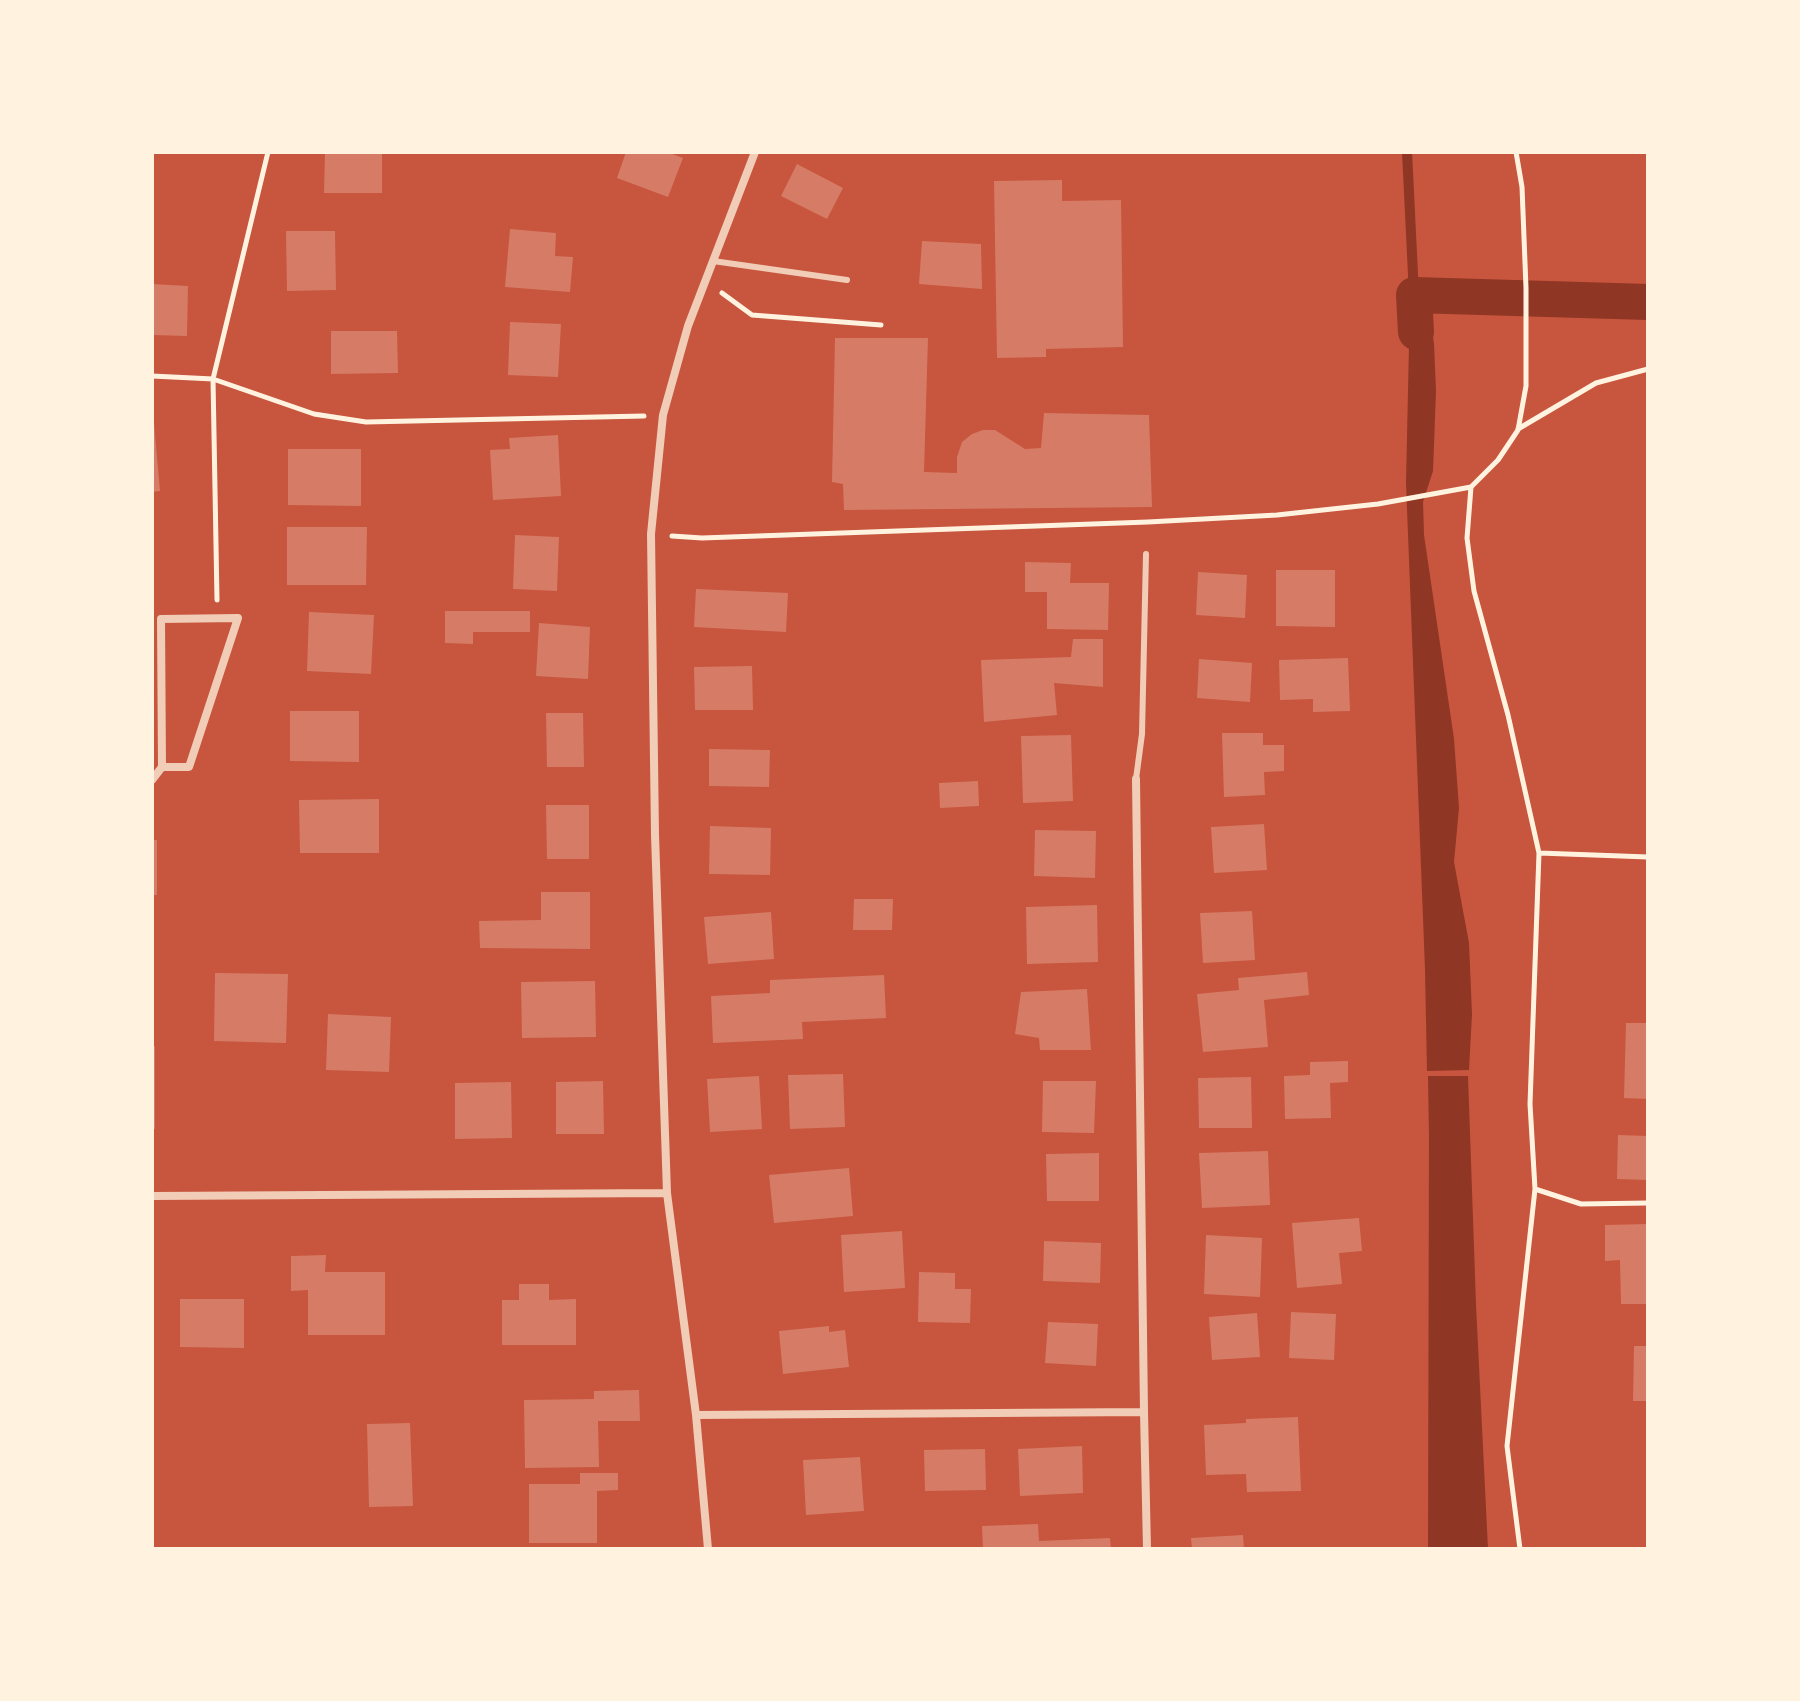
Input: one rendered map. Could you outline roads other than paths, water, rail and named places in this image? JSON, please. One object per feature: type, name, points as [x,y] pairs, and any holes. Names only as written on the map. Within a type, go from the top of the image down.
[{"type":"street","points":[[708,1549],[696,1415],[667,1193],[655,835],[651,534],[663,415],[688,326],[755,152]]},
{"type":"street","points":[[152,780],[162,767],[161,619],[238,618],[189,767],[162,767]]},
{"type":"street","points":[[1136,779],[1147,1549]]},
{"type":"street","points":[[152,1196],[667,1193]]},
{"type":"street","points":[[696,1415],[1144,1412]]},
{"type":"lane","points":[[713,261],[847,280]]},
{"type":"lane","points":[[1136,779],[1142,734],[1146,554]]},
{"type":"waterway","points":[[1407,152],[1414,295]]},
{"type":"waterway","points":[[1416,332],[1414,295],[1648,302]]}]
